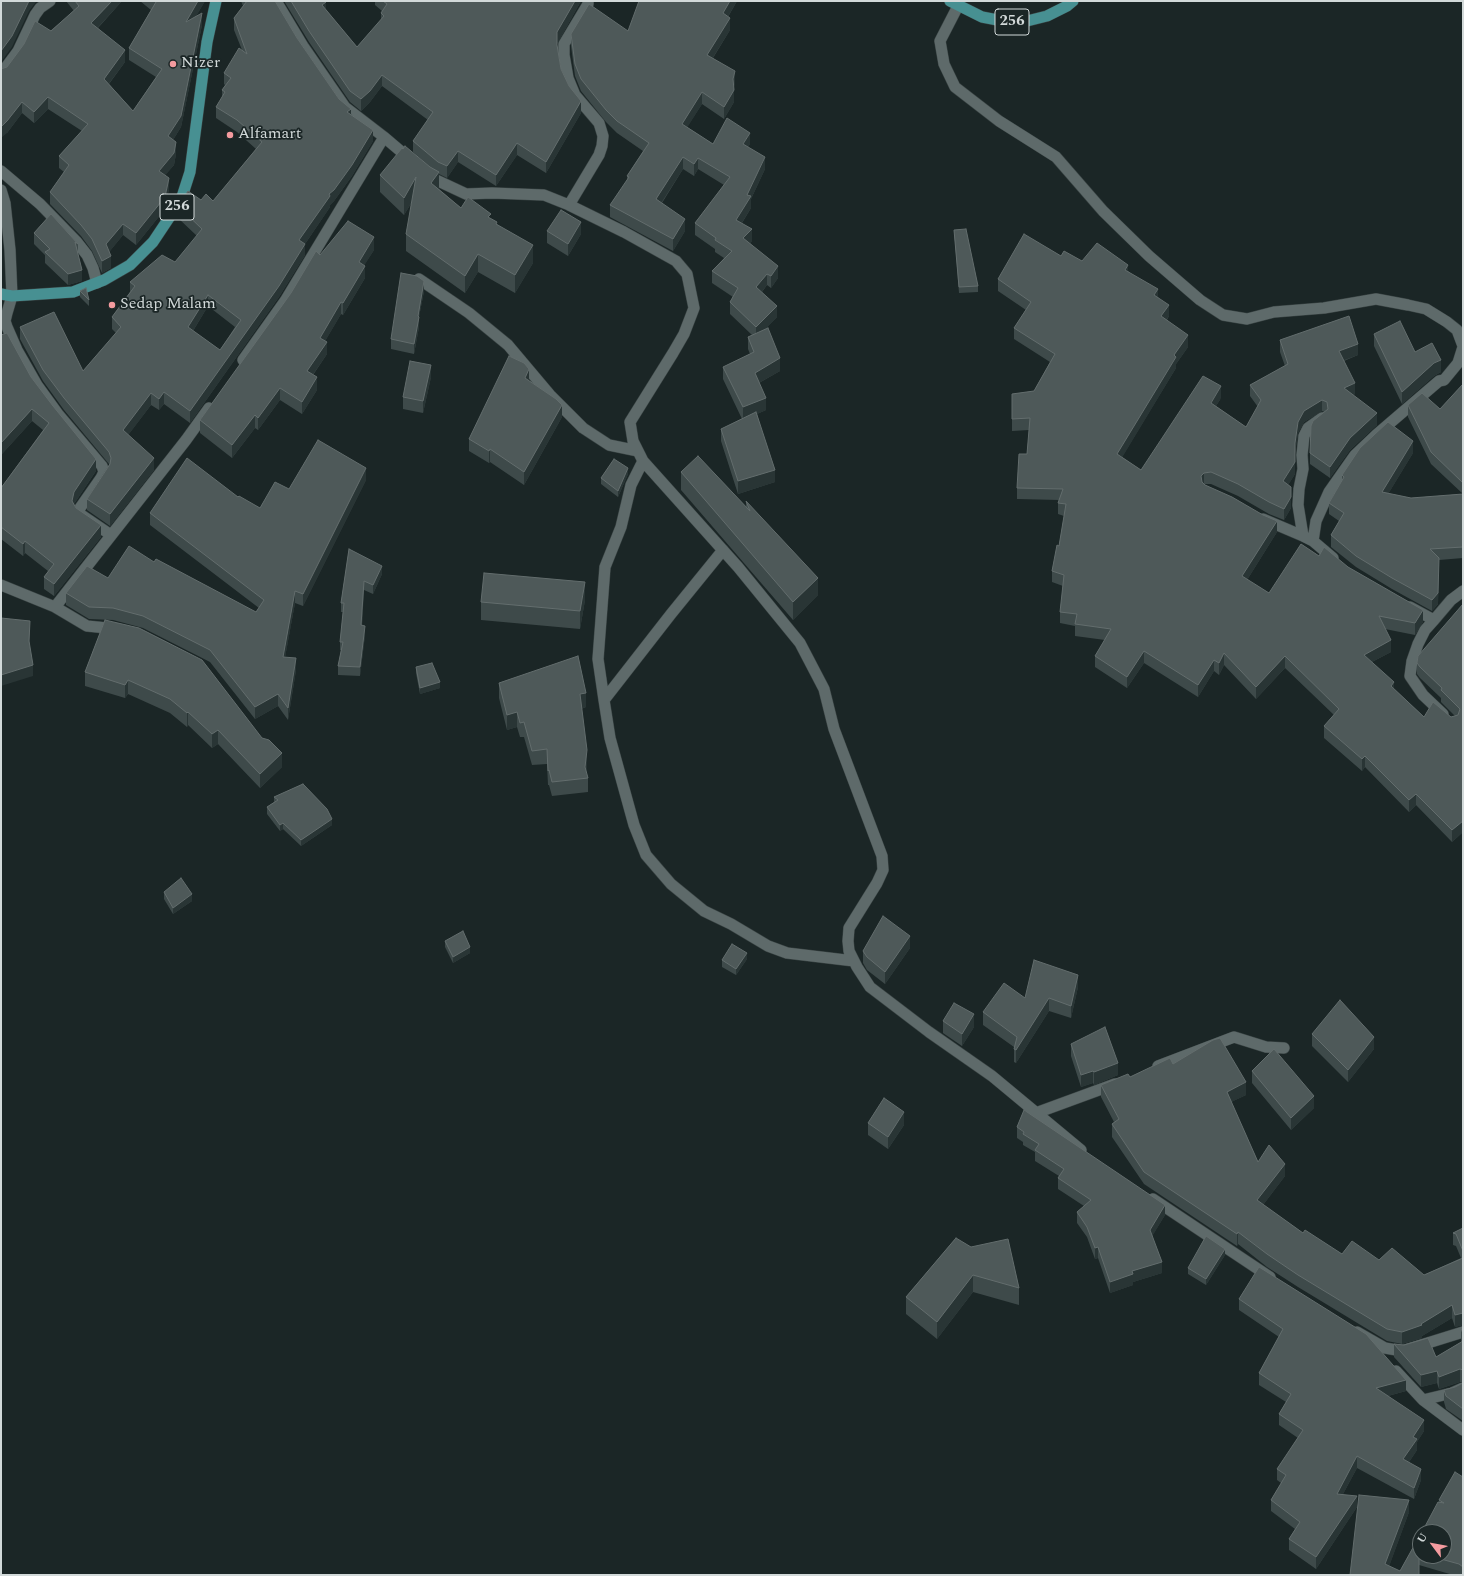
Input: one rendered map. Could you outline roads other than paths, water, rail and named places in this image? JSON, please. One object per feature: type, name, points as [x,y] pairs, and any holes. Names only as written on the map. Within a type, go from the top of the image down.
[{"type":"main road","name":"256","points":[[1,294],[12,296],[73,292],[97,283],[130,265],[153,242],[181,200],[190,172],[207,42],[216,1]]},
{"type":"main road","name":"256","points":[[954,4],[982,17],[1008,22],[1048,16],[1067,6],[1073,1]]},
{"type":"street","points":[[1,74],[18,52],[39,5],[50,1]]},
{"type":"street","points":[[276,1],[303,46],[345,107],[384,137],[434,179],[466,194],[492,193],[544,195],[569,205],[624,232],[676,262],[687,274],[694,308],[684,334],[630,422],[633,440],[641,456],[723,550],[800,643],[824,689],[834,729],[882,856],[883,870],[877,883],[849,928],[849,951],[870,987],[929,1032],[992,1076],[1088,1155]]},
{"type":"street","points":[[569,205],[599,155],[603,136],[599,123],[575,95],[568,78],[564,55],[564,44],[588,4],[588,1]]},
{"type":"street","points":[[954,4],[940,41],[944,64],[955,87],[999,121],[1056,157],[1103,212],[1149,256],[1200,300],[1223,315],[1247,319],[1274,312],[1324,308],[1376,299],[1408,304],[1426,309],[1448,322],[1457,330],[1463,347],[1458,363],[1444,380],[1439,381],[1376,434],[1355,455],[1329,492],[1316,521],[1313,541]]},
{"type":"street","points":[[235,370],[285,301],[384,137]]},
{"type":"street","points":[[1,171],[40,204],[76,241],[87,255],[93,268],[97,283]]},
{"type":"street","points":[[1,190],[5,203],[3,213],[10,250],[12,296],[5,321],[17,350],[37,385],[58,414],[102,466],[104,472],[102,478],[80,508],[80,514],[111,535]]},
{"type":"street","points":[[419,279],[469,313],[508,345],[551,396],[583,428],[609,445],[641,456]]},
{"type":"street","points":[[55,607],[186,440],[213,402]]},
{"type":"street","points":[[1303,536],[1298,505],[1303,469],[1302,455],[1304,436],[1308,428],[1322,418]]},
{"type":"street","points":[[641,456],[631,485],[621,527],[605,567],[598,660],[612,746],[634,825],[646,855],[671,884],[704,911],[731,924],[768,946],[788,953],[854,961]]},
{"type":"street","points":[[1253,513],[1313,541],[1340,563]]},
{"type":"street","points":[[604,700],[723,550]]},
{"type":"street","points":[[1,585],[55,607],[87,626],[112,627],[126,631]]},
{"type":"street","points":[[1453,722],[1423,695],[1410,676],[1412,661],[1425,630],[1451,600],[1463,591]]},
{"type":"street","points":[[1401,602],[1434,620]]},
{"type":"street","points":[[1148,1070],[1234,1037],[1266,1047],[1284,1048]]},
{"type":"street","points":[[1036,1113],[1123,1081]]},
{"type":"street","points":[[1141,1191],[1280,1284]]},
{"type":"street","points":[[1349,1327],[1385,1348],[1402,1351],[1463,1332]]},
{"type":"street","points":[[1366,1337],[1422,1400],[1463,1430]]},
{"type":"street","points":[[1422,1400],[1463,1388]]},
{"type":"place","name":"Nizer","points":[[173,64]]},
{"type":"place","name":"Alfamart","points":[[230,135]]},
{"type":"place","name":"Sedap Malam","points":[[112,305]]}]
